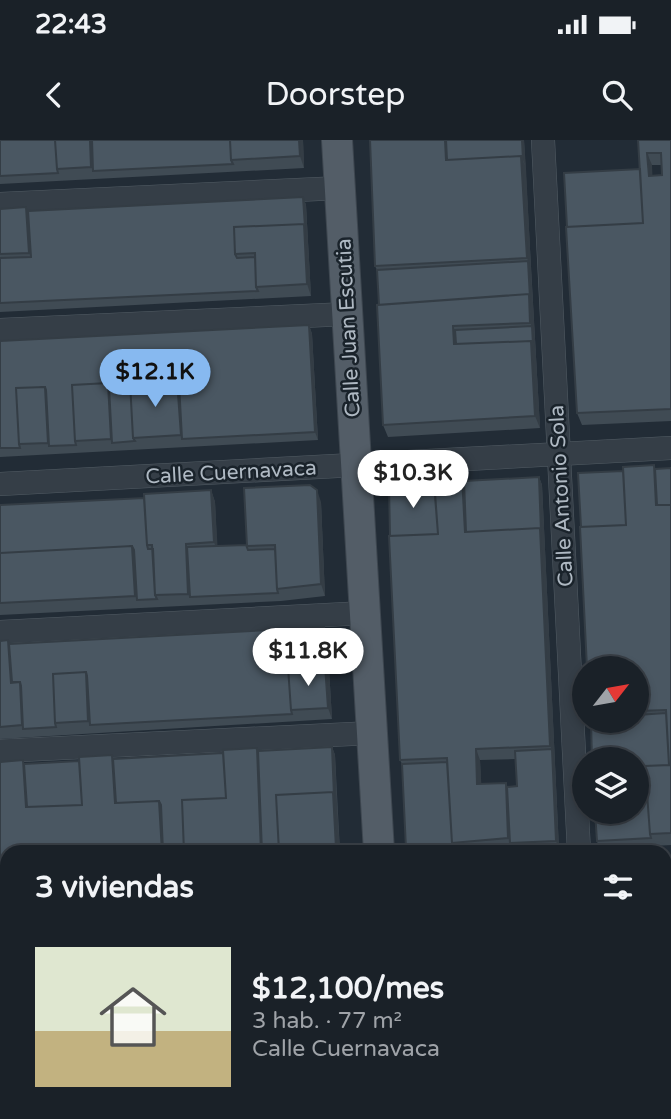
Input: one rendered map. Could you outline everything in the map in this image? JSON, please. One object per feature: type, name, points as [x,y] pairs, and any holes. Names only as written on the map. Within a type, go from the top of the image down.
[{"type":"main road","name":"Calle Juan Escutia","points":[[337,140],[379,845]]},
{"type":"street","name":"Calle Antonio Sola","points":[[543,140],[579,845]]},
{"type":"street","points":[[0,204],[340,188]]},
{"type":"street","points":[[0,330],[348,314]]},
{"type":"street","name":"Calle Cuernavaca","points":[[0,484],[671,448]]},
{"type":"street","points":[[0,632],[365,612]]},
{"type":"street","points":[[0,751],[372,733]]},
{"type":"building","points":[[0,140],[55,140],[58,173],[0,176]]},
{"type":"building","points":[[55,140],[90,140],[91,167],[57,169]]},
{"type":"building","points":[[92,140],[230,140],[233,164],[93,171]]},
{"type":"building","points":[[230,140],[299,140],[300,156],[231,160]]},
{"type":"building","points":[[370,140],[445,140],[446,160],[521,156],[527,258],[375,266]]},
{"type":"building","points":[[446,140],[522,140],[523,160],[521,156],[447,160]]},
{"type":"building","points":[[638,140],[671,140],[671,409],[577,413],[566,227],[643,223]],"holes":[[[647,153],[661,153],[662,175],[649,176]]]},
{"type":"building","points":[[640,169],[643,223],[567,227],[564,173]]},
{"type":"building","points":[[303,197],[305,227],[304,224],[234,227],[237,258],[255,257],[258,291],[0,303],[0,258],[31,257],[28,211]]},
{"type":"building","points":[[26,207],[29,253],[0,254],[0,209]]},
{"type":"building","points":[[304,224],[307,284],[256,287],[255,253],[235,254],[234,227]]},
{"type":"building","points":[[528,261],[530,298],[529,294],[379,305],[377,270]]},
{"type":"building","points":[[529,294],[530,323],[453,326],[454,344],[531,341],[535,416],[383,425],[377,305]]},
{"type":"building","points":[[309,325],[315,432],[182,439],[177,380],[130,382],[135,441],[112,443],[108,383],[72,385],[76,445],[49,446],[45,387],[16,388],[20,448],[0,448],[0,341]]},
{"type":"building","points":[[532,326],[533,344],[531,341],[456,344],[455,330]]},
{"type":"building","points":[[177,380],[181,435],[133,438],[130,382]]},
{"type":"building","points":[[108,383],[111,439],[75,441],[72,385]]},
{"type":"building","points":[[45,387],[48,443],[19,444],[16,388]]},
{"type":"building","points":[[654,465],[656,505],[671,505],[671,833],[650,834],[649,766],[669,765],[666,710],[649,711],[649,656],[586,656],[580,527],[626,525],[623,467]]},
{"type":"building","points":[[671,468],[671,505],[657,505],[655,469]]},
{"type":"building","points":[[623,471],[626,525],[581,527],[578,473]]},
{"type":"building","points":[[462,477],[465,532],[540,528],[550,746],[476,749],[477,784],[506,783],[508,838],[452,843],[447,758],[400,760],[389,536],[438,534],[434,479]]},
{"type":"building","points":[[539,477],[541,532],[540,528],[466,532],[464,481]]},
{"type":"building","points":[[434,483],[438,534],[390,536],[389,486]]},
{"type":"building","points":[[310,485],[317,490],[321,584],[277,589],[275,545],[247,546],[244,488]]},
{"type":"building","points":[[211,490],[214,542],[186,544],[188,594],[155,595],[152,545],[147,545],[144,494]]},
{"type":"building","points":[[144,498],[147,545],[148,549],[153,549],[157,599],[137,600],[132,546],[0,553],[0,505]]},
{"type":"building","points":[[246,545],[248,550],[275,549],[278,593],[190,597],[187,547]]},
{"type":"building","points":[[132,546],[135,596],[0,603],[0,553]]},
{"type":"building","points":[[324,627],[327,668],[325,665],[288,667],[292,714],[90,725],[86,672],[53,674],[56,727],[23,729],[21,686],[20,682],[12,682],[9,644]]},
{"type":"building","points":[[8,640],[11,683],[20,682],[22,725],[0,727],[0,641]]},
{"type":"building","points":[[325,665],[328,708],[291,710],[288,667]]},
{"type":"building","points":[[86,672],[88,721],[55,723],[53,674]]},
{"type":"building","points":[[666,713],[669,765],[649,766],[649,747],[592,747],[591,733],[649,733],[649,714]]},
{"type":"building","points":[[332,747],[334,796],[333,792],[276,795],[279,845],[262,845],[258,751]]},
{"type":"building","points":[[257,748],[261,845],[184,845],[182,800],[226,798],[223,750]]},
{"type":"building","points":[[552,749],[556,841],[510,843],[507,787],[517,786],[515,751]]},
{"type":"building","points":[[223,753],[226,798],[182,800],[184,845],[163,845],[159,801],[116,803],[113,759]]},
{"type":"building","points":[[112,755],[115,803],[159,801],[162,845],[0,845],[0,762],[23,760],[26,807],[82,805],[79,757]]},
{"type":"building","points":[[79,761],[82,805],[27,807],[24,764]]},
{"type":"building","points":[[447,762],[453,845],[406,845],[402,764]]},
{"type":"building","points":[[333,792],[336,845],[279,845],[276,795]]},
{"type":"building","points":[[649,820],[651,838],[597,841],[596,824],[649,824]]}]
